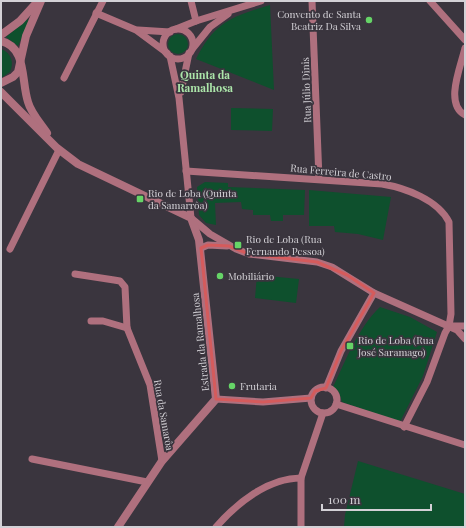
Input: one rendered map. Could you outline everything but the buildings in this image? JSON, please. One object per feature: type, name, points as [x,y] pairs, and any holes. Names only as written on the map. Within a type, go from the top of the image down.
[{"type":"street","points":[[1,35],[20,21],[40,1]]},
{"type":"street","points":[[1,83],[13,77],[20,65],[26,36],[40,1]]},
{"type":"street","points":[[64,78],[102,1]]},
{"type":"street","points":[[191,1],[196,21]]},
{"type":"street","points":[[180,98],[168,54],[164,48],[164,39],[173,30],[196,21],[262,1]]},
{"type":"street","name":"Rua Júlio Dinis","points":[[312,1],[319,179]]},
{"type":"street","points":[[430,1],[465,40]]},
{"type":"street","points":[[96,12],[136,30],[168,54],[182,58],[191,51],[218,20],[239,7]]},
{"type":"street","points":[[136,30],[173,30],[188,33],[192,40],[191,51],[180,98]]},
{"type":"street","points":[[1,40],[8,42],[18,52],[28,103],[58,149]]},
{"type":"street","points":[[465,48],[453,95],[455,105],[465,115]]},
{"type":"street","points":[[1,92],[58,149],[78,164],[192,218],[210,234],[229,246],[249,254],[317,262],[337,270],[374,293],[457,330],[465,339]]},
{"type":"street","name":"Estrada da Ramalhosa","points":[[118,527],[162,461],[216,399],[201,248],[192,218],[186,171],[180,98]]},
{"type":"street","points":[[10,249],[58,149]]},
{"type":"street","name":"Rua Ferreira de Castro","points":[[186,171],[382,184],[394,186],[435,206],[444,213],[449,222],[451,314],[449,326],[427,382],[404,427]]},
{"type":"street","points":[[201,248],[208,245],[229,246]]},
{"type":"street","name":"Rua da Samarôa","points":[[75,274],[114,280],[123,283],[125,287],[127,328],[150,385],[162,461]]},
{"type":"street","points":[[326,388],[341,351],[374,293]]},
{"type":"street","points":[[91,321],[103,322],[127,328]]},
{"type":"street","points":[[449,326],[465,326]]},
{"type":"street","points":[[216,399],[263,402],[311,398],[318,389],[326,388],[336,396],[336,404],[331,411],[323,413],[314,408],[311,398]]},
{"type":"street","points":[[336,404],[404,427],[465,445]]},
{"type":"street","points":[[301,527],[301,478],[323,413]]},
{"type":"street","points":[[32,459],[147,482]]},
{"type":"street","points":[[216,527],[232,510],[257,492],[286,478],[301,478]]},
{"type":"highlighted area","points":[[208,245],[229,246],[249,254],[317,262],[347,275],[374,293],[341,351],[326,388],[315,391],[311,398],[263,402],[216,399],[201,248]]},
{"type":"green space","points":[[270,5],[274,90],[196,59],[210,36],[226,22],[245,13]]},
{"type":"green space","points":[[28,19],[29,22],[18,46],[6,37]]},
{"type":"green space","points":[[178,34],[185,37],[188,44],[185,51],[178,54],[171,51],[168,44],[171,37]]},
{"type":"green space","points":[[1,49],[8,53],[12,65],[10,72],[1,78]]},
{"type":"green space","points":[[231,108],[273,109],[272,131],[231,130]]},
{"type":"green space","points":[[205,182],[228,183],[228,187],[305,190],[304,215],[283,215],[283,221],[271,221],[270,215],[253,215],[253,210],[242,209],[241,202],[215,203],[216,225],[206,223],[199,215],[197,187]]},
{"type":"green space","points":[[309,190],[391,197],[383,240],[358,234],[335,232],[334,226],[309,226]]},
{"type":"green space","points":[[257,275],[299,279],[296,303],[255,298]]},
{"type":"green space","points":[[380,307],[410,317],[437,332],[423,376],[400,422],[342,402],[339,392],[333,387],[359,334],[372,315]]},
{"type":"green space","points":[[358,461],[465,494],[465,527],[344,527],[345,515]]},
{"type":"place","name":"Convento de Santa Beatriz Da Silva","points":[[369,20]]},
{"type":"place","name":"Rio de Loba (Quinta da Samarrôa)","points":[[140,199]]},
{"type":"place","name":"Rio de Loba (Rua Fernando Pessoa)","points":[[238,245]]},
{"type":"place","name":"Mobiliário","points":[[220,276]]},
{"type":"place","name":"Rio de Loba (Rua José Saramago)","points":[[350,346]]},
{"type":"place","name":"Frutaria","points":[[232,386]]},
{"type":"district","name":"Quinta da Ramalhosa","points":[[205,81]]}]
